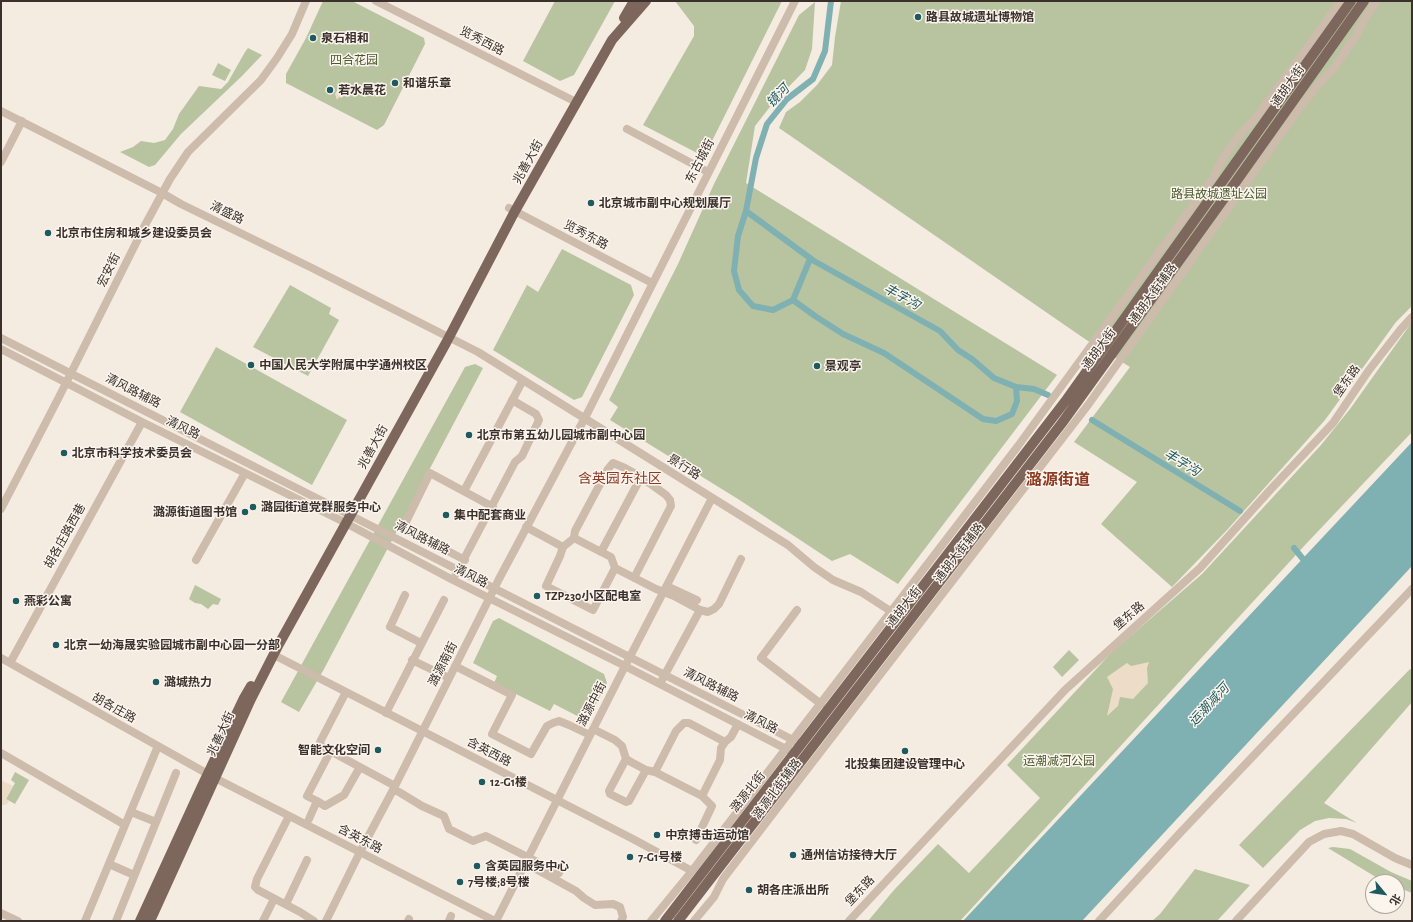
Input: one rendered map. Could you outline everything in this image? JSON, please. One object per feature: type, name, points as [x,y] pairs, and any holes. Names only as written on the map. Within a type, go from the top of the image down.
[{"type":"main road","name":"兆善大街","points":[[150,921],[244,698],[446,337],[512,210],[610,31],[625,18],[634,1]]},
{"type":"main road","name":"兆善大街","points":[[573,101],[612,40],[646,1]]},
{"type":"main road","name":"通胡大街","points":[[844,705],[897,613],[1067,399],[1351,1]]},
{"type":"main road","name":"通胡大街","points":[[844,705],[1066,417],[1364,1]]},
{"type":"main road","name":"兆善大街","points":[[140,921],[212,776],[345,517]]},
{"type":"main road","name":"潞源北街","points":[[665,921],[802,744],[844,705]]},
{"type":"main road","name":"潞源北街","points":[[678,921],[795,753]]},
{"type":"street","name":"宏安街","points":[[1,509],[170,179],[188,152],[261,80],[292,34],[306,1]]},
{"type":"street","name":"览秀西路","points":[[376,1],[573,101]]},
{"type":"street","name":"东古城街","points":[[584,419],[795,1]]},
{"type":"street","name":"通胡大街辅路","points":[[847,671],[897,613],[1213,178],[1224,156],[1242,132],[1255,119],[1341,1]]},
{"type":"street","name":"通胡大街辅路","points":[[844,705],[1088,405],[1302,105],[1318,84],[1333,69],[1356,36],[1366,16],[1377,1]]},
{"type":"street","name":"清盛路","points":[[1,111],[181,204],[370,297],[446,337]]},
{"type":"street","points":[[1,162],[22,121]]},
{"type":"street","points":[[627,129],[708,172]]},
{"type":"street","name":"览秀东路","points":[[512,210],[652,283]]},
{"type":"street","name":"堡东路","points":[[849,921],[1065,690],[1200,568],[1333,423],[1369,370],[1412,317]]},
{"type":"street","name":"景行路","points":[[446,337],[478,352],[788,545],[814,567],[833,580],[861,592],[897,613],[913,617]]},
{"type":"street","name":"清风路辅路","points":[[1,338],[71,373],[345,517],[458,570],[802,744]]},
{"type":"street","name":"清风路","points":[[1,349],[245,473],[345,517],[453,580],[795,753]]},
{"type":"street","points":[[464,491],[523,380]]},
{"type":"street","points":[[453,580],[465,560],[515,462],[522,456],[539,420],[536,414],[512,400]]},
{"type":"street","name":"潞源南街","points":[[326,921],[494,589],[584,419]]},
{"type":"street","name":"胡各庄路西巷","points":[[10,663],[142,422]]},
{"type":"street","points":[[615,568],[593,610],[546,586],[563,547],[574,538],[575,531],[608,469],[613,463],[641,477],[666,494],[670,500],[671,506],[634,578]]},
{"type":"street","points":[[196,560],[245,473]]},
{"type":"street","points":[[465,560],[403,528],[430,473],[493,506]]},
{"type":"street","points":[[602,552],[641,477]]},
{"type":"street","name":"潞源中街","points":[[495,921],[712,498]]},
{"type":"street","points":[[526,527],[563,547]]},
{"type":"street","points":[[574,538],[611,557],[615,568],[634,578],[697,600]]},
{"type":"street","points":[[665,589],[674,596],[700,610],[708,612],[719,604],[741,559]]},
{"type":"street","points":[[1099,921],[1180,833],[1412,589]]},
{"type":"street","points":[[405,595],[390,627],[421,643]]},
{"type":"street","points":[[386,712],[444,600]]},
{"type":"street","points":[[660,684],[700,610]]},
{"type":"street","points":[[797,610],[761,658],[821,704]]},
{"type":"street","name":"含英西路","points":[[274,655],[633,839],[692,871]]},
{"type":"street","name":"胡各庄路","points":[[1,658],[212,776]]},
{"type":"street","points":[[412,660],[449,678]]},
{"type":"street","points":[[455,666],[512,695],[492,734],[531,754],[547,726],[559,721],[615,740],[622,746],[626,759],[702,796],[712,806],[696,840]]},
{"type":"street","name":"潞源北街辅路","points":[[651,921],[692,871],[795,753],[802,744],[821,704],[847,671]]},
{"type":"street","points":[[346,692],[320,742],[321,746],[360,767],[422,806],[444,816],[449,829],[473,841],[486,836],[576,891],[595,905],[613,904],[620,908],[623,917],[621,921]]},
{"type":"street","name":"潞源北街辅路","points":[[694,921],[714,897],[723,879],[844,705]]},
{"type":"street","points":[[655,772],[676,731],[684,723],[689,723],[725,742]]},
{"type":"street","points":[[702,796],[720,760],[722,748],[725,742],[731,737],[738,724]]},
{"type":"street","points":[[85,921],[158,746]]},
{"type":"street","points":[[330,752],[307,796],[325,806],[344,795],[360,767]]},
{"type":"street","points":[[1,753],[125,825]]},
{"type":"street","points":[[626,759],[609,791],[610,794],[626,802],[629,801],[646,770]]},
{"type":"street","points":[[116,921],[176,773]]},
{"type":"street","name":"含英东路","points":[[212,776],[495,921]]},
{"type":"street","points":[[309,819],[317,801]]},
{"type":"street","points":[[131,812],[156,822]]},
{"type":"street","points":[[289,816],[257,879],[255,887],[311,920]]},
{"type":"street","points":[[1236,921],[1310,842],[1324,834],[1341,831],[1352,834],[1395,858],[1412,865]]},
{"type":"street","points":[[286,904],[307,860]]},
{"type":"street","points":[[526,860],[559,873]]},
{"type":"street","points":[[109,864],[134,875]]},
{"type":"street","points":[[263,921],[274,899]]},
{"type":"street","points":[[1,913],[18,921]]},
{"type":"green space","name":"四合花园","points":[[323,1],[352,1],[424,38],[425,44],[384,125],[377,130],[286,83],[286,74],[306,38]]},
{"type":"green space","points":[[555,1],[615,1],[574,75],[560,81],[523,61]]},
{"type":"green space","points":[[675,1],[782,1],[707,151],[699,154],[643,125],[694,36],[694,26]]},
{"type":"green space","name":"路县故城遗址公园","points":[[841,1],[1412,1],[1412,306],[1396,322],[1325,420],[1227,530],[1172,587],[1101,524],[1137,482],[1074,442],[1130,367],[1085,339],[779,128],[786,112],[800,102],[817,85],[832,65]]},
{"type":"green space","points":[[815,2],[812,49],[805,70],[773,103],[755,126],[746,183],[1057,375],[898,584],[850,554],[832,561],[738,499],[610,420],[618,407],[609,400],[678,264],[714,184],[799,15]]},
{"type":"green space","points":[[248,48],[262,55],[181,134],[155,165],[149,167],[120,152],[133,147],[141,141],[154,143],[165,140],[173,129],[179,114],[199,86],[221,89],[228,82]]},
{"type":"green space","points":[[218,63],[231,70],[225,81],[212,75]]},
{"type":"green space","points":[[562,249],[631,285],[634,295],[582,397],[574,400],[493,350],[527,285],[538,292]]},
{"type":"green space","points":[[290,285],[331,308],[329,314],[339,320],[308,376],[253,347]]},
{"type":"green space","name":"运潮减河公园","points":[[1412,322],[1412,432],[1305,545],[960,921],[868,921],[894,890],[938,844],[969,873],[1040,798],[1007,765],[1112,652],[1202,574],[1321,445],[1350,409]]},
{"type":"green space","points":[[216,347],[347,420],[312,485],[180,412]]},
{"type":"green space","points":[[475,364],[483,368],[324,669],[299,712],[281,702],[465,367]]},
{"type":"green space","points":[[195,585],[221,599],[218,605],[213,604],[208,609],[189,599]]},
{"type":"green space","points":[[499,618],[604,674],[607,683],[587,721],[554,704],[550,711],[494,683],[497,676],[473,663],[493,621]]},
{"type":"green space","points":[[1069,650],[1079,660],[1062,677],[1053,667]]},
{"type":"green space","points":[[1410,669],[1412,671],[1412,702],[1324,803],[1357,823],[1346,819],[1329,818],[1315,821],[1300,830],[1263,868],[1239,845]]},
{"type":"green space","points":[[15,772],[29,780],[15,804],[6,799],[15,783],[11,780]]},
{"type":"green space","points":[[1333,847],[1350,849],[1396,874],[1371,874],[1328,848]]},
{"type":"green space","points":[[1195,869],[1250,885],[1217,921],[1152,921],[1160,914]]},
{"type":"green space","points":[[1405,878],[1412,881],[1412,893],[1405,890]]},
{"type":"shaded area","points":[[342,82],[344,83],[341,87],[343,88],[345,86],[348,87],[349,84],[352,85],[346,97],[343,95],[342,98],[339,97],[337,100],[335,94]]},
{"type":"shaded area","points":[[1149,662],[1147,668],[1148,683],[1133,699],[1120,697],[1118,706],[1107,716],[1113,689],[1107,677],[1127,663],[1131,666]]},
{"type":"shaded area","points":[[1,780],[13,786],[6,799],[9,801],[7,804],[3,805],[1,805]]},
{"type":"water","name":"运潮减河","points":[[1412,442],[1412,566],[1082,921],[963,921]]},
{"type":"waterway","name":"镜河","points":[[793,300],[773,310],[753,306],[739,290],[734,271],[738,236],[746,211],[756,158],[767,124],[787,99],[813,79],[825,51],[831,1]]},
{"type":"waterway","name":"丰字沟","points":[[746,211],[814,261],[940,331],[958,350],[972,359],[994,378],[1016,387],[1034,389],[1048,395]]},
{"type":"waterway","points":[[810,259],[793,300],[843,334],[884,353],[983,419],[996,421],[1012,414],[1017,401],[1016,387]]},
{"type":"waterway","name":"丰字沟","points":[[1092,420],[1240,511]]},
{"type":"waterway","name":"丰字沟","points":[[1294,548],[1303,559],[1309,562]]},
{"type":"place","name":"路县故城遗址博物馆","points":[[918,17]]},
{"type":"place","name":"泉石相和","points":[[313,38]]},
{"type":"place","name":"和谐乐章","points":[[395,83]]},
{"type":"place","name":"若水晨花","points":[[330,90]]},
{"type":"place","name":"北京城市副中心规划展厅","points":[[591,203]]},
{"type":"place","name":"北京市住房和城乡建设委员会","points":[[48,233]]},
{"type":"place","name":"中国人民大学附属中学通州校区","points":[[251,365]]},
{"type":"place","name":"景观亭","points":[[817,366]]},
{"type":"place","name":"北京市第五幼儿园城市副中心园","points":[[469,435]]},
{"type":"place","name":"北京市科学技术委员会","points":[[64,453]]},
{"type":"place","name":"潞园街道党群服务中心","points":[[253,507]]},
{"type":"place","name":"潞源街道图书馆","points":[[245,512]]},
{"type":"place","name":"集中配套商业","points":[[446,515]]},
{"type":"place","name":"TZP230小区配电室","points":[[537,596]]},
{"type":"place","name":"燕彩公寓","points":[[16,601]]},
{"type":"place","name":"北京一幼海晟实验园城市副中心园一分部","points":[[56,645]]},
{"type":"place","name":"潞城热力","points":[[156,682]]},
{"type":"place","name":"智能文化空间","points":[[378,750]]},
{"type":"place","name":"北投集团建设管理中心","points":[[905,751]]},
{"type":"place","name":"12-G1楼","points":[[482,782]]},
{"type":"place","name":"中京搏击运动馆","points":[[657,835]]},
{"type":"place","name":"通州信访接待大厅","points":[[793,855]]},
{"type":"place","name":"7-G1号楼","points":[[630,857]]},
{"type":"place","name":"含英园服务中心","points":[[477,866]]},
{"type":"place","name":"7号楼;8号楼","points":[[460,882]]},
{"type":"place","name":"胡各庄派出所","points":[[749,890]]},
{"type":"district","name":"含英园东社区","points":[[620,479]]},
{"type":"district","name":"潞源街道","points":[[1058,480]]}]
